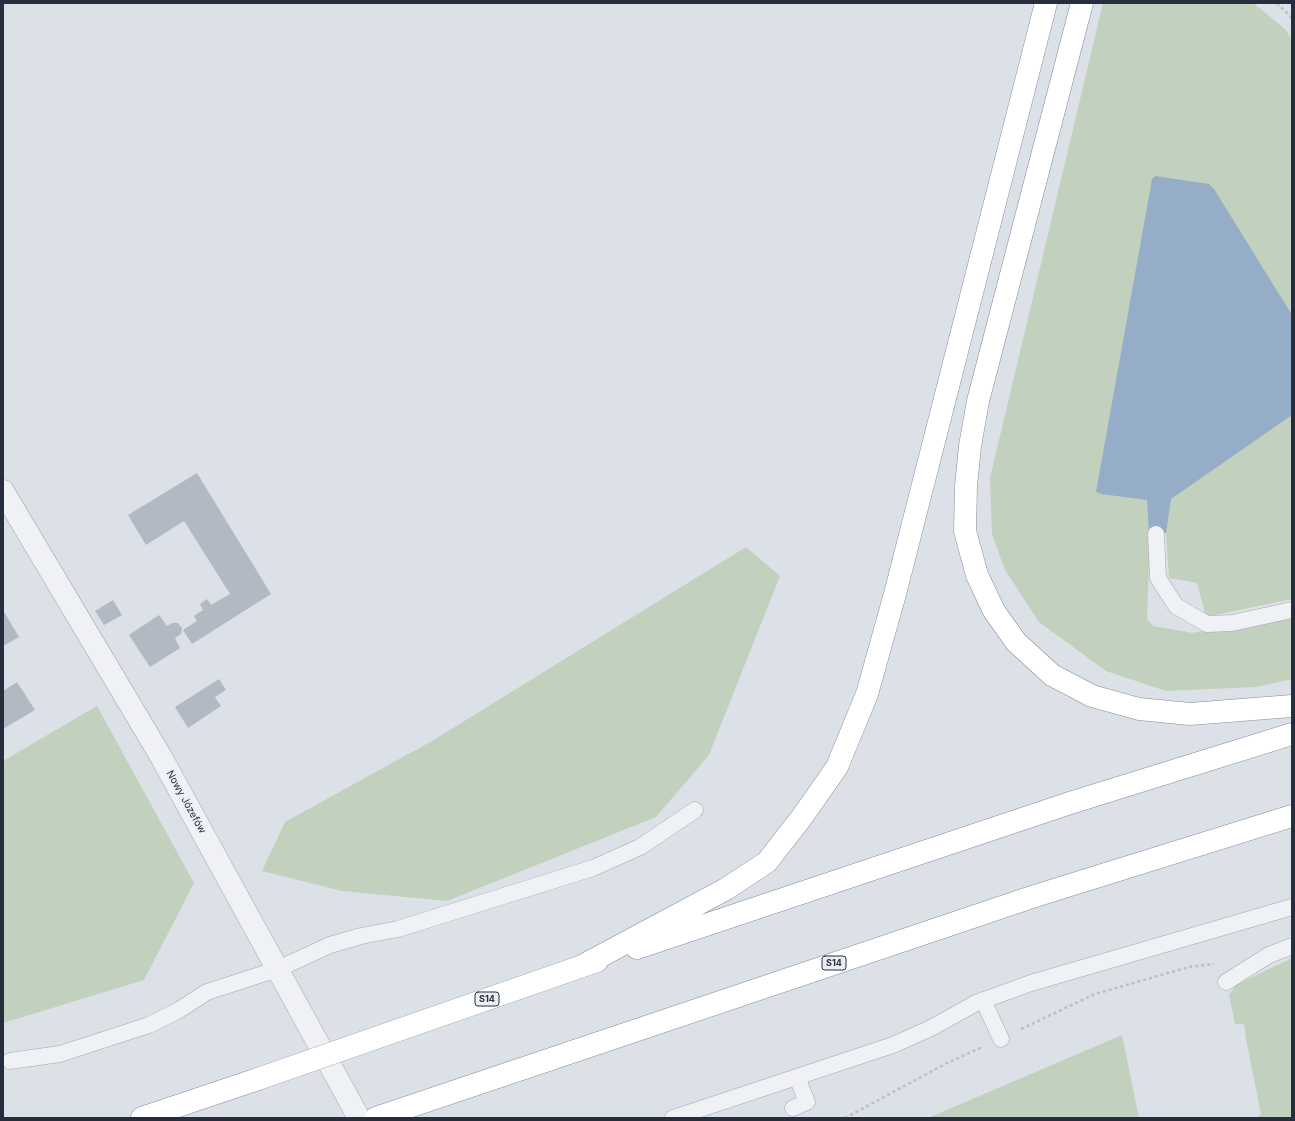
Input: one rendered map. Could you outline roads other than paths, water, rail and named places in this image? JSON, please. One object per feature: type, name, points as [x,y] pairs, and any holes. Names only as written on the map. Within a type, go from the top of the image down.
[{"type":"highway","points":[[584,966],[726,889],[767,862],[802,818],[837,767],[867,694],[895,594],[1046,3]]},
{"type":"highway","points":[[1082,3],[976,409],[967,478],[965,531],[978,575],[994,611],[1016,642],[1052,675],[1092,696],[1139,709],[1190,714],[1292,706]]},
{"type":"highway","name":"S14","points":[[142,1118],[390,1034],[584,966],[1070,803],[1292,734]]},
{"type":"highway","name":"S14","points":[[376,1118],[1034,896],[1292,816]]},
{"type":"street","name":"Nowy Józefów","points":[[3,491],[160,755],[359,1118]]},
{"type":"lane","points":[[1156,534],[1158,578],[1176,606],[1207,624],[1232,623],[1292,610]]},
{"type":"lane","points":[[10,1061],[60,1054],[149,1025],[179,1010],[207,992],[278,969],[330,945],[361,936],[398,929],[593,868],[640,847],[695,810]]},
{"type":"lane","points":[[673,1118],[893,1045],[931,1028],[983,1000],[1031,984],[1292,907]]},
{"type":"lane","points":[[1226,982],[1269,955],[1292,946]]},
{"type":"lane","points":[[983,1000],[1001,1039]]},
{"type":"lane","points":[[793,1108],[807,1102],[797,1077]]},
{"type":"water","points":[[1155,176],[1209,184],[1214,189],[1292,315],[1292,415],[1171,499],[1166,533],[1149,533],[1147,500],[1101,494],[1096,492],[1152,179]]}]
